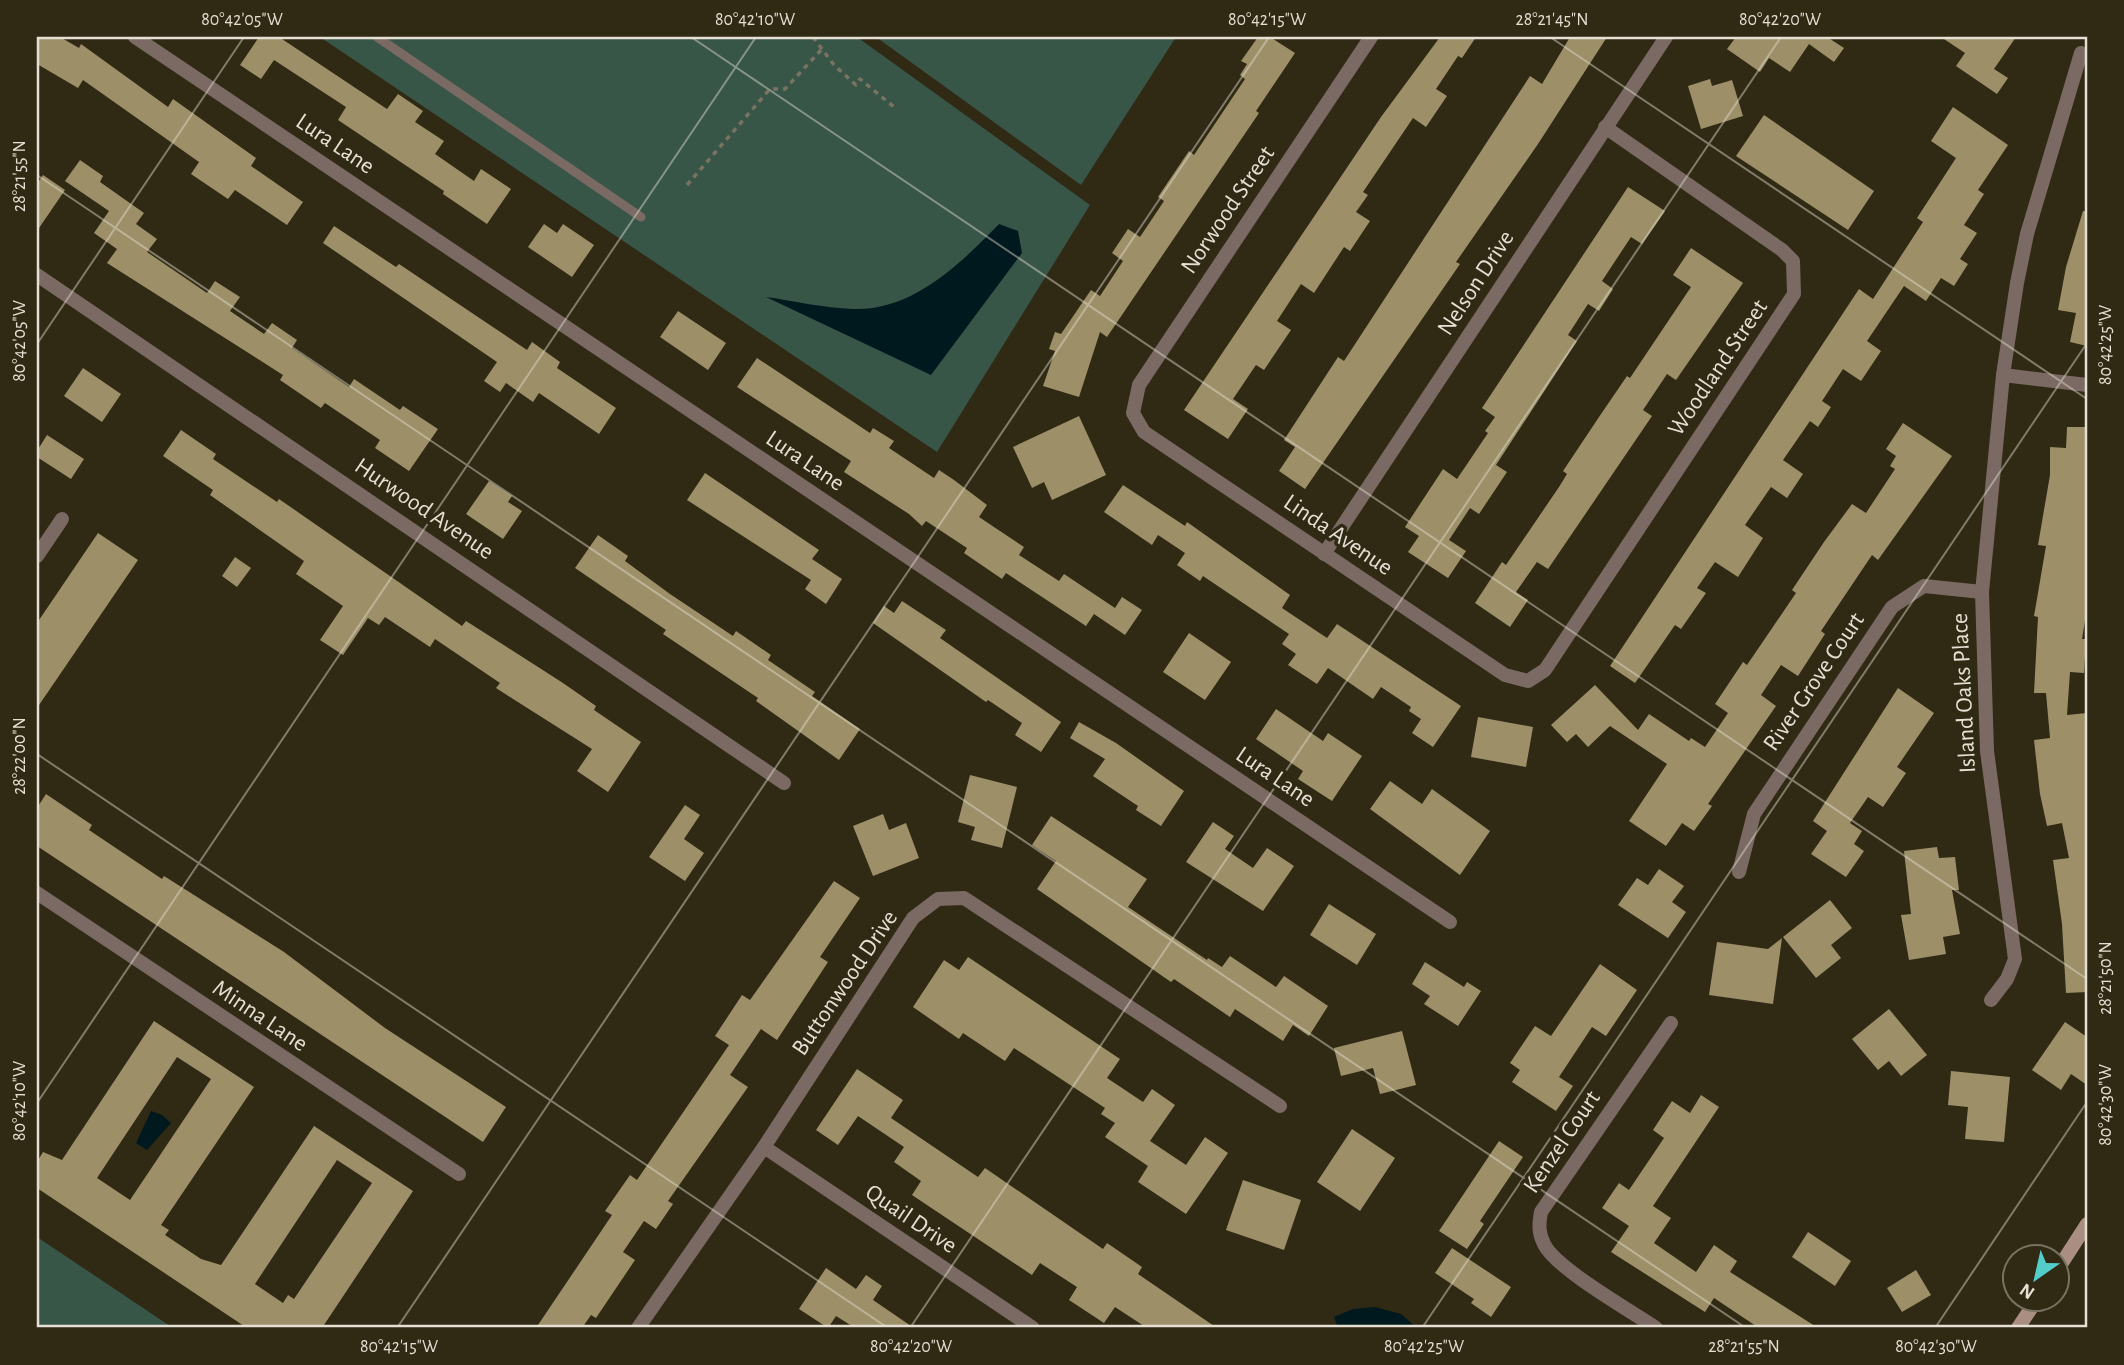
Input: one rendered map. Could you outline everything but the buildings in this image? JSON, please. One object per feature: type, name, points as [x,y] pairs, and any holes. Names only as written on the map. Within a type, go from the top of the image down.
[{"type":"street","name":"Lura Lane","points":[[135,37],[1450,922]]},
{"type":"street","name":"Norwood Street","points":[[1133,413],[1139,385],[1371,37]]},
{"type":"street","name":"Nelson Drive","points":[[1324,554],[1666,37]]},
{"type":"street","name":"Island Oaks Place","points":[[1991,1000],[2007,979],[2015,960],[1987,751],[1982,592],[2003,375],[2027,234],[2081,53]]},
{"type":"street","name":"Woodland Street","points":[[1528,681],[1545,670],[1794,294],[1793,261],[1782,250],[1605,127]]},
{"type":"street","name":"Hurwood Avenue","points":[[37,275],[784,783]]},
{"type":"street","points":[[2003,375],[2087,385]]},
{"type":"street","name":"Linda Avenue","points":[[1133,413],[1144,432],[1505,675],[1528,681]]},
{"type":"street","points":[[37,556],[62,519]]},
{"type":"street","name":"River Grove Court","points":[[1739,872],[1754,814],[1892,607],[1924,586],[1982,592]]},
{"type":"street","name":"Minna Lane","points":[[37,893],[459,1174]]},
{"type":"street","name":"Buttonwood Drive","points":[[638,1328],[764,1147],[913,918],[938,899],[964,898],[1280,1106]]},
{"type":"street","name":"Kenzel Court","points":[[1656,1328],[1569,1269],[1545,1246],[1539,1228],[1541,1212],[1671,1023]]},
{"type":"street","name":"Quail Drive","points":[[764,1147],[1033,1328]]},
{"type":"street","points":[[2072,1246],[2087,1224]]},
{"type":"street","points":[[2018,1328],[2029,1312]]},
{"type":"lane","points":[[377,37],[640,216]]},
{"type":"path","points":[[813,37],[856,85],[860,79],[894,107]]},
{"type":"path","points":[[687,185],[770,89],[785,89],[822,49]]},
{"type":"green space","points":[[320,37],[857,37],[1090,205],[937,452]]},
{"type":"green space","points":[[876,37],[1176,37],[1081,185]]},
{"type":"green space","points":[[37,1237],[173,1328],[37,1328]]},
{"type":"water","points":[[999,224],[1018,231],[1022,253],[931,375],[766,297],[853,309],[875,308],[896,302],[934,282]]},
{"type":"water","points":[[151,1111],[162,1115],[171,1123],[147,1150],[136,1143]]},
{"type":"water","points":[[1375,1307],[1401,1314],[1417,1328],[1338,1328],[1334,1317],[1353,1309]]}]
